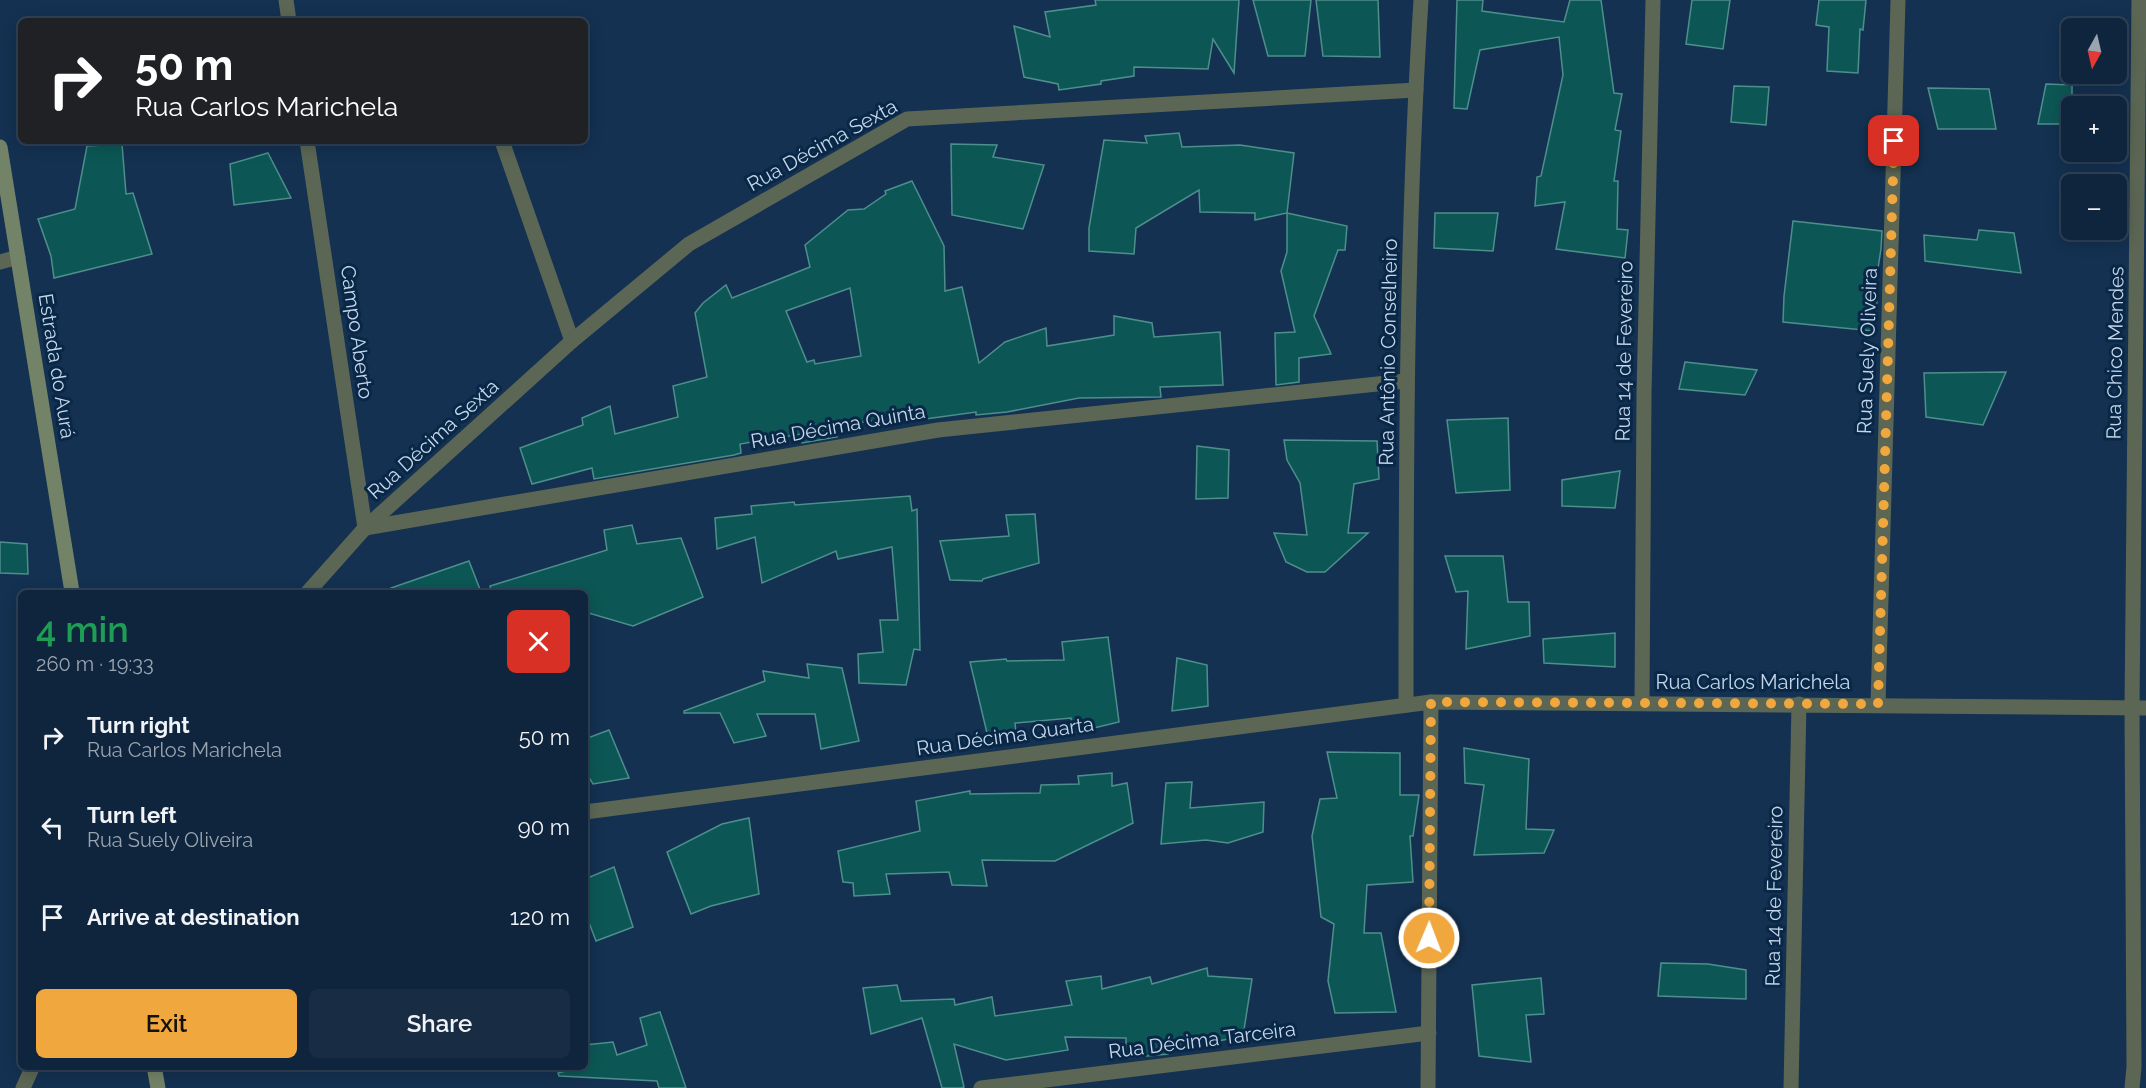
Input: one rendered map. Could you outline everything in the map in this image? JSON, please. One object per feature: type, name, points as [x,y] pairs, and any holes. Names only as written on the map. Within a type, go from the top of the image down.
[{"type":"street","points":[[286,0],[289,18]]},
{"type":"street","name":"Rua Antônio Conselheiro","points":[[1406,704],[1406,381],[1421,0]]},
{"type":"street","name":"Rua 14 de Fevereiro","points":[[1642,702],[1644,394],[1653,0]]},
{"type":"street","name":"Rua Suely Oliveira","points":[[1878,704],[1898,0]]},
{"type":"street","name":"Rua Chico Mendes","points":[[2139,0],[2139,707]]},
{"type":"street","name":"Rua Décima Sexta","points":[[365,528],[572,341],[689,244],[907,119],[1416,90]]},
{"type":"street","name":"Campo Aberto","points":[[307,144],[365,528]]},
{"type":"street","points":[[503,144],[572,341]]},
{"type":"street","name":"Estrada do Aurá","points":[[0,147],[72,590]]},
{"type":"street","points":[[0,262],[18,257]]},
{"type":"street","name":"Rua Décima Quinta","points":[[365,528],[939,430],[1406,381]]},
{"type":"street","points":[[310,590],[365,528]]},
{"type":"street","points":[[1428,1088],[1431,702]]},
{"type":"street","name":"Rua Carlos Marichela","points":[[1431,702],[2139,707]]},
{"type":"street","name":"Rua Décima Quarta","points":[[588,812],[1431,702]]},
{"type":"street","name":"Rua 14 de Fevereiro","points":[[1791,1088],[1799,704]]},
{"type":"street","points":[[2132,1088],[2139,707]]},
{"type":"street","name":"Rua Décima Tarceira","points":[[981,1088],[1429,1033]]},
{"type":"street","points":[[23,1088],[31,1070]]},
{"type":"street","points":[[155,1070],[158,1088]]},
{"type":"building","points":[[1095,0],[1239,0],[1234,73],[1213,39],[1208,69],[1134,67],[1134,76],[1101,81],[1101,84],[1059,90],[1058,84],[1024,77],[1014,26],[1050,37],[1045,12],[1096,5]]},
{"type":"building","points":[[1253,0],[1311,0],[1305,56],[1268,56]]},
{"type":"building","points":[[1316,0],[1378,0],[1380,57],[1323,56]]},
{"type":"building","points":[[1457,0],[1483,0],[1482,11],[1564,22],[1570,0],[1601,0],[1614,93],[1622,94],[1615,130],[1621,131],[1614,181],[1618,181],[1617,229],[1628,230],[1625,258],[1556,249],[1565,202],[1535,206],[1537,177],[1541,176],[1563,75],[1559,37],[1480,50],[1467,109],[1454,108]]},
{"type":"building","points":[[1692,0],[1730,0],[1723,49],[1686,44]]},
{"type":"building","points":[[1819,0],[1866,0],[1863,30],[1860,29],[1858,73],[1827,71],[1829,27],[1816,25]]},
{"type":"building","points":[[2046,84],[2072,85],[2072,96],[2061,96],[2061,124],[2038,124]]},
{"type":"building","points":[[1734,86],[1769,87],[1766,125],[1731,122]]},
{"type":"building","points":[[1928,88],[1989,89],[1996,129],[1938,129]]},
{"type":"building","points":[[1179,133],[1182,147],[1240,145],[1294,153],[1287,213],[1255,220],[1255,213],[1200,212],[1199,190],[1136,228],[1134,254],[1089,251],[1089,228],[1104,140],[1147,143],[1145,136]]},
{"type":"building","points":[[122,144],[126,194],[133,193],[152,254],[54,278],[51,256],[38,219],[75,209],[87,146]]},
{"type":"building","points":[[951,144],[997,145],[993,157],[1044,165],[1023,229],[952,215]]},
{"type":"building","points":[[268,153],[291,198],[234,205],[230,164]]},
{"type":"building","points":[[912,181],[944,246],[945,291],[962,287],[979,363],[1005,342],[1046,328],[1047,346],[1114,335],[1114,316],[1152,323],[1154,337],[1220,332],[1223,385],[1160,387],[1161,397],[1079,398],[1007,412],[976,415],[976,412],[918,420],[895,421],[895,418],[834,426],[837,437],[802,443],[801,434],[740,444],[741,453],[734,455],[594,479],[592,468],[532,484],[520,448],[583,425],[582,418],[610,406],[615,434],[678,417],[673,386],[707,377],[695,313],[703,303],[726,285],[732,298],[810,267],[805,245],[848,210],[864,209],[886,194],[885,191]],"holes":[[[850,288],[861,356],[815,364],[814,360],[807,362],[786,311]]]},
{"type":"building","points":[[1287,213],[1347,226],[1345,250],[1338,250],[1314,316],[1331,354],[1299,358],[1299,382],[1276,385],[1275,333],[1295,332],[1281,271],[1287,252]]},
{"type":"building","points":[[1435,213],[1498,213],[1493,251],[1434,248]]},
{"type":"building","points":[[1793,221],[1882,231],[1873,300],[1877,301],[1873,331],[1783,322]]},
{"type":"building","points":[[1979,230],[2014,233],[2021,273],[1925,261],[1924,235],[1977,240]]},
{"type":"building","points":[[1685,362],[1757,370],[1745,395],[1679,389]]},
{"type":"building","points":[[2006,372],[1983,425],[1926,417],[1924,373]]},
{"type":"building","points":[[1508,418],[1510,490],[1456,493],[1447,420]]},
{"type":"building","points":[[1284,440],[1377,441],[1379,479],[1354,484],[1348,533],[1368,533],[1325,572],[1307,572],[1286,562],[1274,533],[1307,535],[1300,483],[1287,460]]},
{"type":"building","points":[[1197,446],[1229,450],[1228,498],[1196,499]]},
{"type":"building","points":[[1620,471],[1615,508],[1562,506],[1562,480]]},
{"type":"building","points":[[910,496],[912,511],[917,509],[920,650],[914,649],[906,685],[859,683],[858,654],[883,652],[880,620],[898,620],[892,547],[838,559],[836,551],[762,583],[755,537],[717,549],[715,518],[752,514],[751,506]]},
{"type":"building","points":[[1035,514],[1039,563],[982,581],[950,580],[940,541],[1009,536],[1006,515]]},
{"type":"building","points":[[632,525],[637,544],[681,538],[703,597],[633,626],[588,613],[588,590],[491,590],[490,586],[607,550],[604,530]]},
{"type":"building","points":[[0,542],[27,544],[28,574],[0,573]]},
{"type":"building","points":[[1445,556],[1503,556],[1508,602],[1529,602],[1530,636],[1466,649],[1468,591],[1456,592]]},
{"type":"building","points":[[469,561],[480,590],[392,590],[391,588]]},
{"type":"building","points":[[1615,633],[1615,667],[1544,663],[1543,639]]},
{"type":"building","points":[[1108,637],[1119,722],[1073,733],[1071,718],[1015,723],[1016,732],[987,733],[970,662],[1006,659],[1007,661],[1064,660],[1062,642]]},
{"type":"building","points":[[1177,658],[1207,665],[1208,706],[1172,711]]},
{"type":"building","points":[[807,664],[842,668],[859,741],[821,749],[815,714],[757,714],[766,736],[734,743],[720,713],[684,713],[684,711],[765,681],[763,671],[809,678]]},
{"type":"building","points":[[609,730],[629,778],[593,784],[588,776],[588,738]]},
{"type":"building","points":[[1464,748],[1529,759],[1526,829],[1554,830],[1544,853],[1474,855],[1484,785],[1465,783]]},
{"type":"building","points":[[1327,752],[1400,753],[1400,795],[1419,795],[1413,836],[1410,836],[1413,882],[1367,885],[1364,933],[1381,933],[1396,1012],[1335,1013],[1328,981],[1334,924],[1321,917],[1312,836],[1320,799],[1337,798]]},
{"type":"building","points":[[1112,773],[1112,786],[1127,783],[1133,823],[1055,861],[982,860],[987,886],[952,885],[949,872],[886,874],[890,894],[854,896],[853,883],[843,882],[838,851],[920,831],[916,801],[970,791],[970,794],[1040,793],[1041,785],[1079,784],[1078,776]]},
{"type":"building","points":[[1192,782],[1190,808],[1264,802],[1263,832],[1228,843],[1206,840],[1161,844],[1166,783]]},
{"type":"building","points":[[749,818],[759,894],[711,906],[691,914],[667,852],[722,824]]},
{"type":"building","points":[[614,867],[633,927],[596,941],[588,920],[588,878]]},
{"type":"building","points":[[1661,963],[1708,964],[1746,970],[1746,999],[1658,996]]},
{"type":"building","points":[[1207,968],[1208,976],[1252,979],[1243,1036],[1168,1051],[1168,1054],[1126,1058],[1126,1038],[1065,1037],[1068,1050],[1006,1060],[954,1044],[964,1087],[961,1088],[942,1088],[922,1018],[871,1034],[863,988],[897,985],[901,1001],[954,999],[955,1005],[992,997],[995,1016],[1072,1005],[1066,981],[1101,976],[1102,989],[1150,977],[1152,984]]},
{"type":"building","points":[[1541,978],[1544,1014],[1526,1015],[1531,1062],[1479,1056],[1472,985]]},
{"type":"building","points":[[660,1012],[686,1088],[659,1088],[657,1081],[559,1076],[558,1073],[570,1070],[588,1070],[588,1045],[613,1042],[617,1055],[647,1045],[640,1018]]},
{"type":"route","points":[[1429,938],[1431,702],[1878,704],[1894,141]]}]
